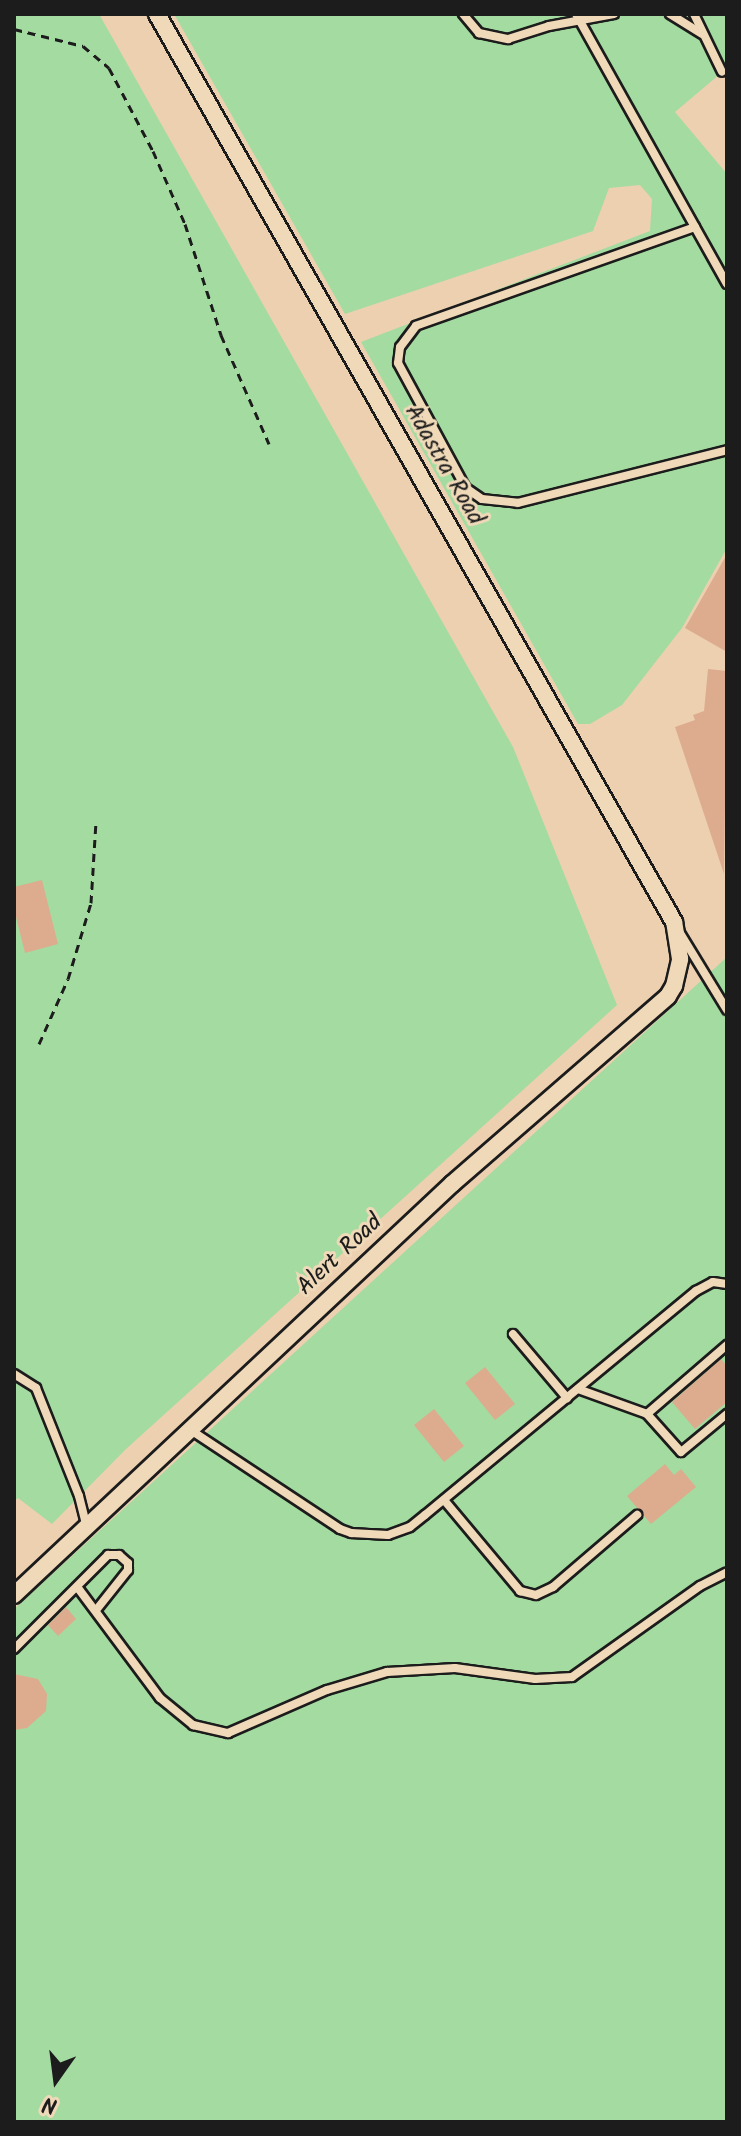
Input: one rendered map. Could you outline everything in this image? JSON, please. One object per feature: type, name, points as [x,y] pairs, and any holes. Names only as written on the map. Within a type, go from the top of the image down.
[{"type":"street","name":"Adastra Road","points":[[157,14],[674,922],[679,944]]},
{"type":"street","name":"Alert Road","points":[[14,1595],[452,1184],[668,996],[678,974],[679,944]]},
{"type":"lane","points":[[463,14],[479,33],[508,39],[577,17],[614,14]]},
{"type":"lane","points":[[670,14],[703,35]]},
{"type":"lane","points":[[694,14],[722,72]]},
{"type":"lane","points":[[577,17],[727,284]]},
{"type":"lane","points":[[695,227],[416,326],[400,347],[398,363],[466,488],[482,499],[518,503],[727,450]]},
{"type":"lane","points":[[674,922],[727,1010]]},
{"type":"lane","points":[[189,1429],[351,1533],[388,1535],[410,1527],[696,1291],[713,1282],[727,1284]]},
{"type":"lane","points":[[513,1334],[567,1398]]},
{"type":"lane","points":[[647,1414],[727,1345]]},
{"type":"lane","points":[[14,1374],[36,1388],[79,1496],[87,1528]]},
{"type":"lane","points":[[578,1389],[647,1414],[681,1452],[727,1414]]},
{"type":"lane","points":[[444,1500],[520,1591],[536,1595],[553,1587],[637,1515]]},
{"type":"lane","points":[[14,1649],[50,1609],[78,1588],[108,1555],[125,1558],[128,1570],[97,1609]]},
{"type":"lane","points":[[78,1588],[97,1609],[160,1698],[193,1725],[228,1733],[327,1690],[387,1672],[455,1668],[535,1679],[572,1677],[700,1586],[727,1572]]},
{"type":"path","points":[[14,29],[83,46],[109,68],[153,151],[185,224],[221,335],[269,444]]},
{"type":"path","points":[[39,1044],[68,979],[89,913],[96,862],[96,821]]},
{"type":"green space","points":[[14,14],[99,14],[513,747],[617,1005],[126,1449],[52,1524],[18,1498],[14,1501]]},
{"type":"green space","points":[[174,14],[727,14],[727,68],[675,112],[727,174],[727,548],[682,628],[622,705],[590,724],[578,724],[361,342],[650,231],[652,199],[640,185],[609,188],[593,231],[345,314]]},
{"type":"green space","points":[[727,957],[727,2122],[14,2122],[14,1609]]},
{"type":"building","points":[[727,554],[727,652],[685,628]]},
{"type":"building","points":[[708,669],[727,671],[724,874],[675,727],[695,720],[693,715],[704,711]]},
{"type":"building","points":[[42,880],[58,944],[25,953],[14,909],[14,887]]},
{"type":"building","points":[[721,1359],[727,1366],[727,1402],[695,1429],[672,1402]]},
{"type":"building","points":[[485,1367],[515,1404],[495,1420],[465,1383]]},
{"type":"building","points":[[434,1409],[464,1446],[444,1462],[414,1425]]},
{"type":"building","points":[[665,1464],[674,1475],[681,1469],[696,1487],[651,1524],[627,1496]]},
{"type":"building","points":[[66,1607],[76,1619],[58,1636],[48,1625]]},
{"type":"building","points":[[14,1674],[38,1679],[47,1694],[46,1711],[27,1728],[14,1730]]}]
